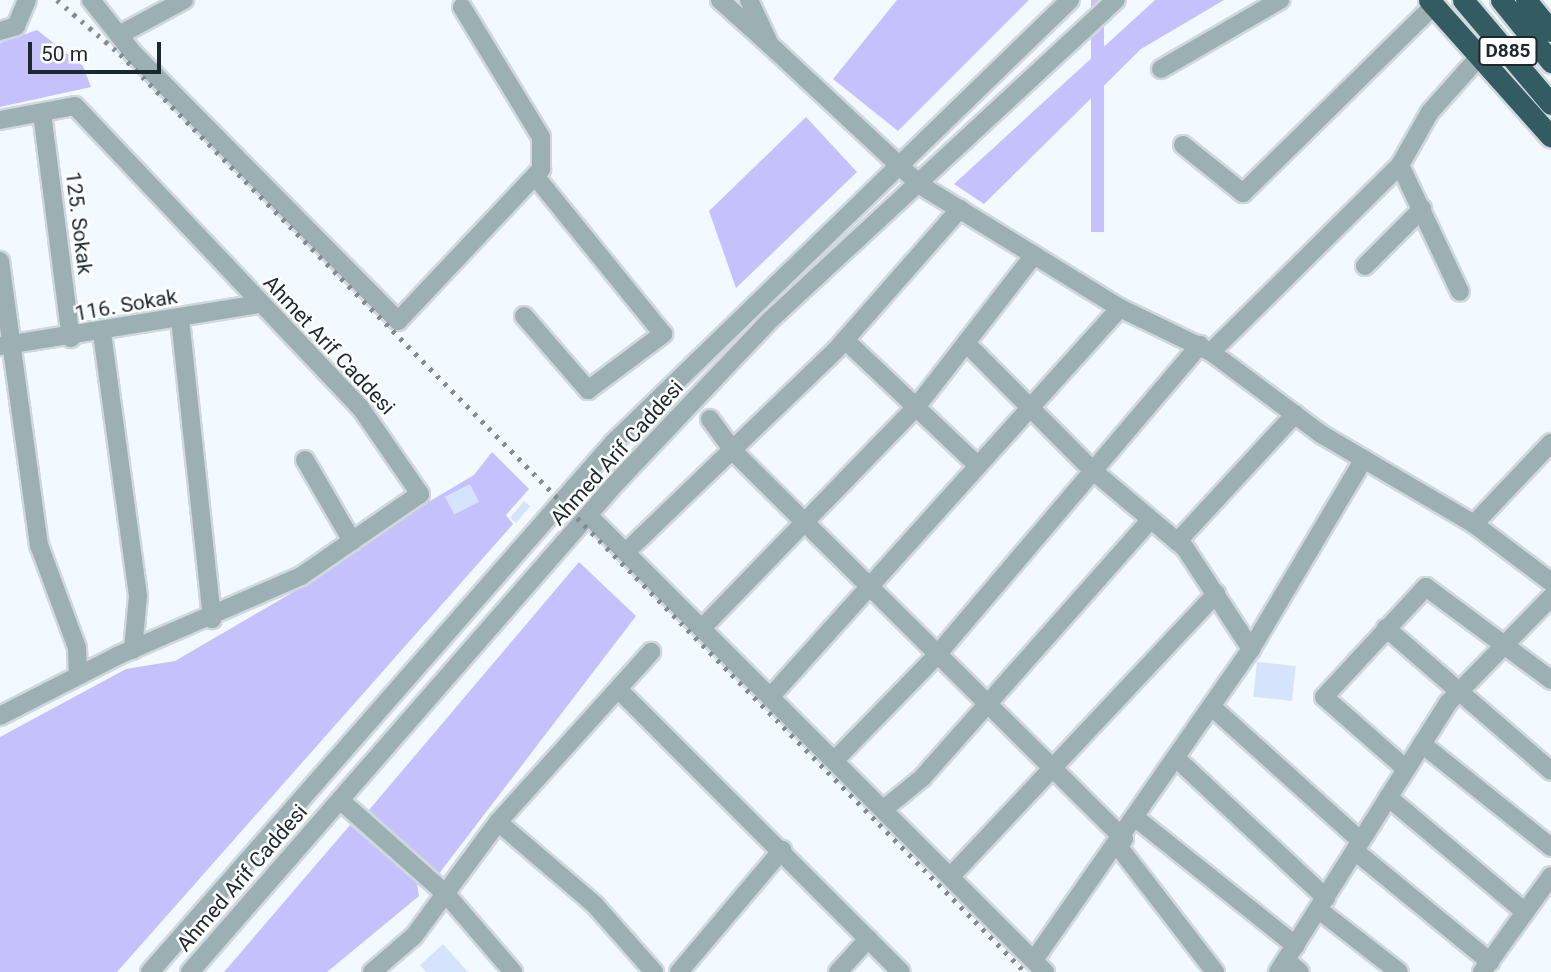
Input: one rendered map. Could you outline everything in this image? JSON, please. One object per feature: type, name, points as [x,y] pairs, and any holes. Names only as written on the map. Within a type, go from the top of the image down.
[{"type":"highway","name":"D885","points":[[1463,0],[1551,104]]},
{"type":"highway","name":"D885","points":[[1501,0],[1551,62]]},
{"type":"highway","points":[[1526,0],[1551,31]]},
{"type":"highway","points":[[1431,3],[1551,137]]},
{"type":"street","points":[[0,30],[16,26],[27,0]]},
{"type":"street","points":[[91,0],[119,35],[398,321],[536,177],[541,137],[462,7]]},
{"type":"street","points":[[119,35],[184,0]]},
{"type":"street","points":[[720,0],[920,185],[1120,308],[1206,348],[1295,414],[1364,459],[1474,524],[1551,582]]},
{"type":"street","points":[[749,0],[769,45]]},
{"type":"street","name":"Ahmed Arif Caddesi","points":[[150,972],[614,442],[897,164],[1070,0]]},
{"type":"street","name":"Ahmed Arif Caddesi","points":[[190,972],[589,516],[768,322],[920,185],[1116,0]]},
{"type":"street","points":[[1161,69],[1279,0]]},
{"type":"street","points":[[1183,145],[1243,193],[1431,3]]},
{"type":"street","points":[[836,759],[936,656],[1092,470],[1206,348],[1400,165],[1430,112],[1478,58]]},
{"type":"street","name":"Ahmet Arif Caddesi","points":[[0,716],[133,650],[212,619],[301,576],[352,541],[407,509],[419,487],[360,407],[66,103],[42,113]]},
{"type":"street","points":[[0,120],[42,113]]},
{"type":"street","name":"125. Sokak","points":[[42,113],[71,338]]},
{"type":"street","points":[[1400,165],[1460,292]]},
{"type":"street","points":[[524,316],[588,390],[663,334],[536,177]]},
{"type":"street","points":[[627,551],[845,340],[960,209]]},
{"type":"street","points":[[1365,266],[1422,209]]},
{"type":"street","points":[[703,627],[917,406],[1034,255]]},
{"type":"street","points":[[0,261],[5,345],[39,545],[77,648],[78,676]]},
{"type":"street","name":"116. Sokak","points":[[5,345],[71,338],[259,304]]},
{"type":"street","points":[[772,695],[868,585],[1120,308]]},
{"type":"street","points":[[180,319],[212,619]]},
{"type":"street","points":[[102,332],[138,596],[133,650]]},
{"type":"street","points":[[845,340],[977,465]]},
{"type":"street","points":[[966,342],[1032,404],[1092,470],[1177,542],[1216,594],[1251,649]]},
{"type":"street","points":[[1177,542],[1295,414]]},
{"type":"street","points":[[710,419],[733,451],[936,656],[1054,770],[1121,842],[1214,972]]},
{"type":"street","points":[[1474,524],[1551,443]]},
{"type":"street","points":[[589,516],[772,695],[1040,966],[1251,649],[1364,459]]},
{"type":"street","points":[[305,460],[352,541]]},
{"type":"street","points":[[885,808],[988,706],[1149,521]]},
{"type":"street","points":[[1406,769],[1324,697],[1426,587],[1506,643],[1551,680]]},
{"type":"street","points":[[952,875],[1054,770],[1216,594]]},
{"type":"street","points":[[1287,959],[1422,744],[1461,689],[1551,597]]},
{"type":"street","points":[[1386,628],[1461,689],[1551,771]]},
{"type":"street","points":[[372,972],[414,936],[498,822],[620,691],[651,652]]},
{"type":"street","points":[[620,691],[782,850],[901,972]]},
{"type":"street","points":[[1212,707],[1486,967],[1551,876]]},
{"type":"street","points":[[1422,744],[1551,847]]},
{"type":"street","points":[[1177,759],[1322,904],[1399,972]]},
{"type":"street","points":[[1388,797],[1525,912]]},
{"type":"street","points":[[341,800],[446,894],[513,972]]},
{"type":"street","points":[[1138,819],[1300,972]]},
{"type":"street","points":[[498,822],[594,904],[654,972]]},
{"type":"street","points":[[679,972],[782,850]]},
{"type":"street","points":[[838,972],[868,939]]},
{"type":"shaded area","points":[[897,0],[1029,0],[898,131],[833,79]]},
{"type":"shaded area","points":[[1091,0],[1104,0],[1104,232],[1091,232]]},
{"type":"shaded area","points":[[1155,0],[1224,0],[1141,49],[984,204],[954,184]]},
{"type":"shaded area","points":[[37,30],[83,66],[91,87],[0,107],[0,43]]},
{"type":"shaded area","points":[[806,117],[857,172],[736,288],[709,211]]},
{"type":"shaded area","points":[[492,452],[529,489],[506,515],[513,524],[117,972],[0,972],[0,737],[126,669],[175,661],[307,584],[356,545],[474,475]]},
{"type":"shaded area","points":[[579,562],[636,616],[438,875],[369,810]]},
{"type":"shaded area","points":[[350,825],[417,883],[419,896],[327,972],[224,972]]},
{"type":"building","points":[[470,484],[479,502],[454,515],[445,497]]},
{"type":"building","points":[[524,501],[530,506],[516,523],[510,518]]},
{"type":"building","points":[[1257,662],[1296,666],[1292,701],[1253,697]]},
{"type":"building","points":[[443,944],[468,972],[426,972],[420,965]]},
{"type":"railway","points":[[57,0],[120,54],[1025,972]]}]
